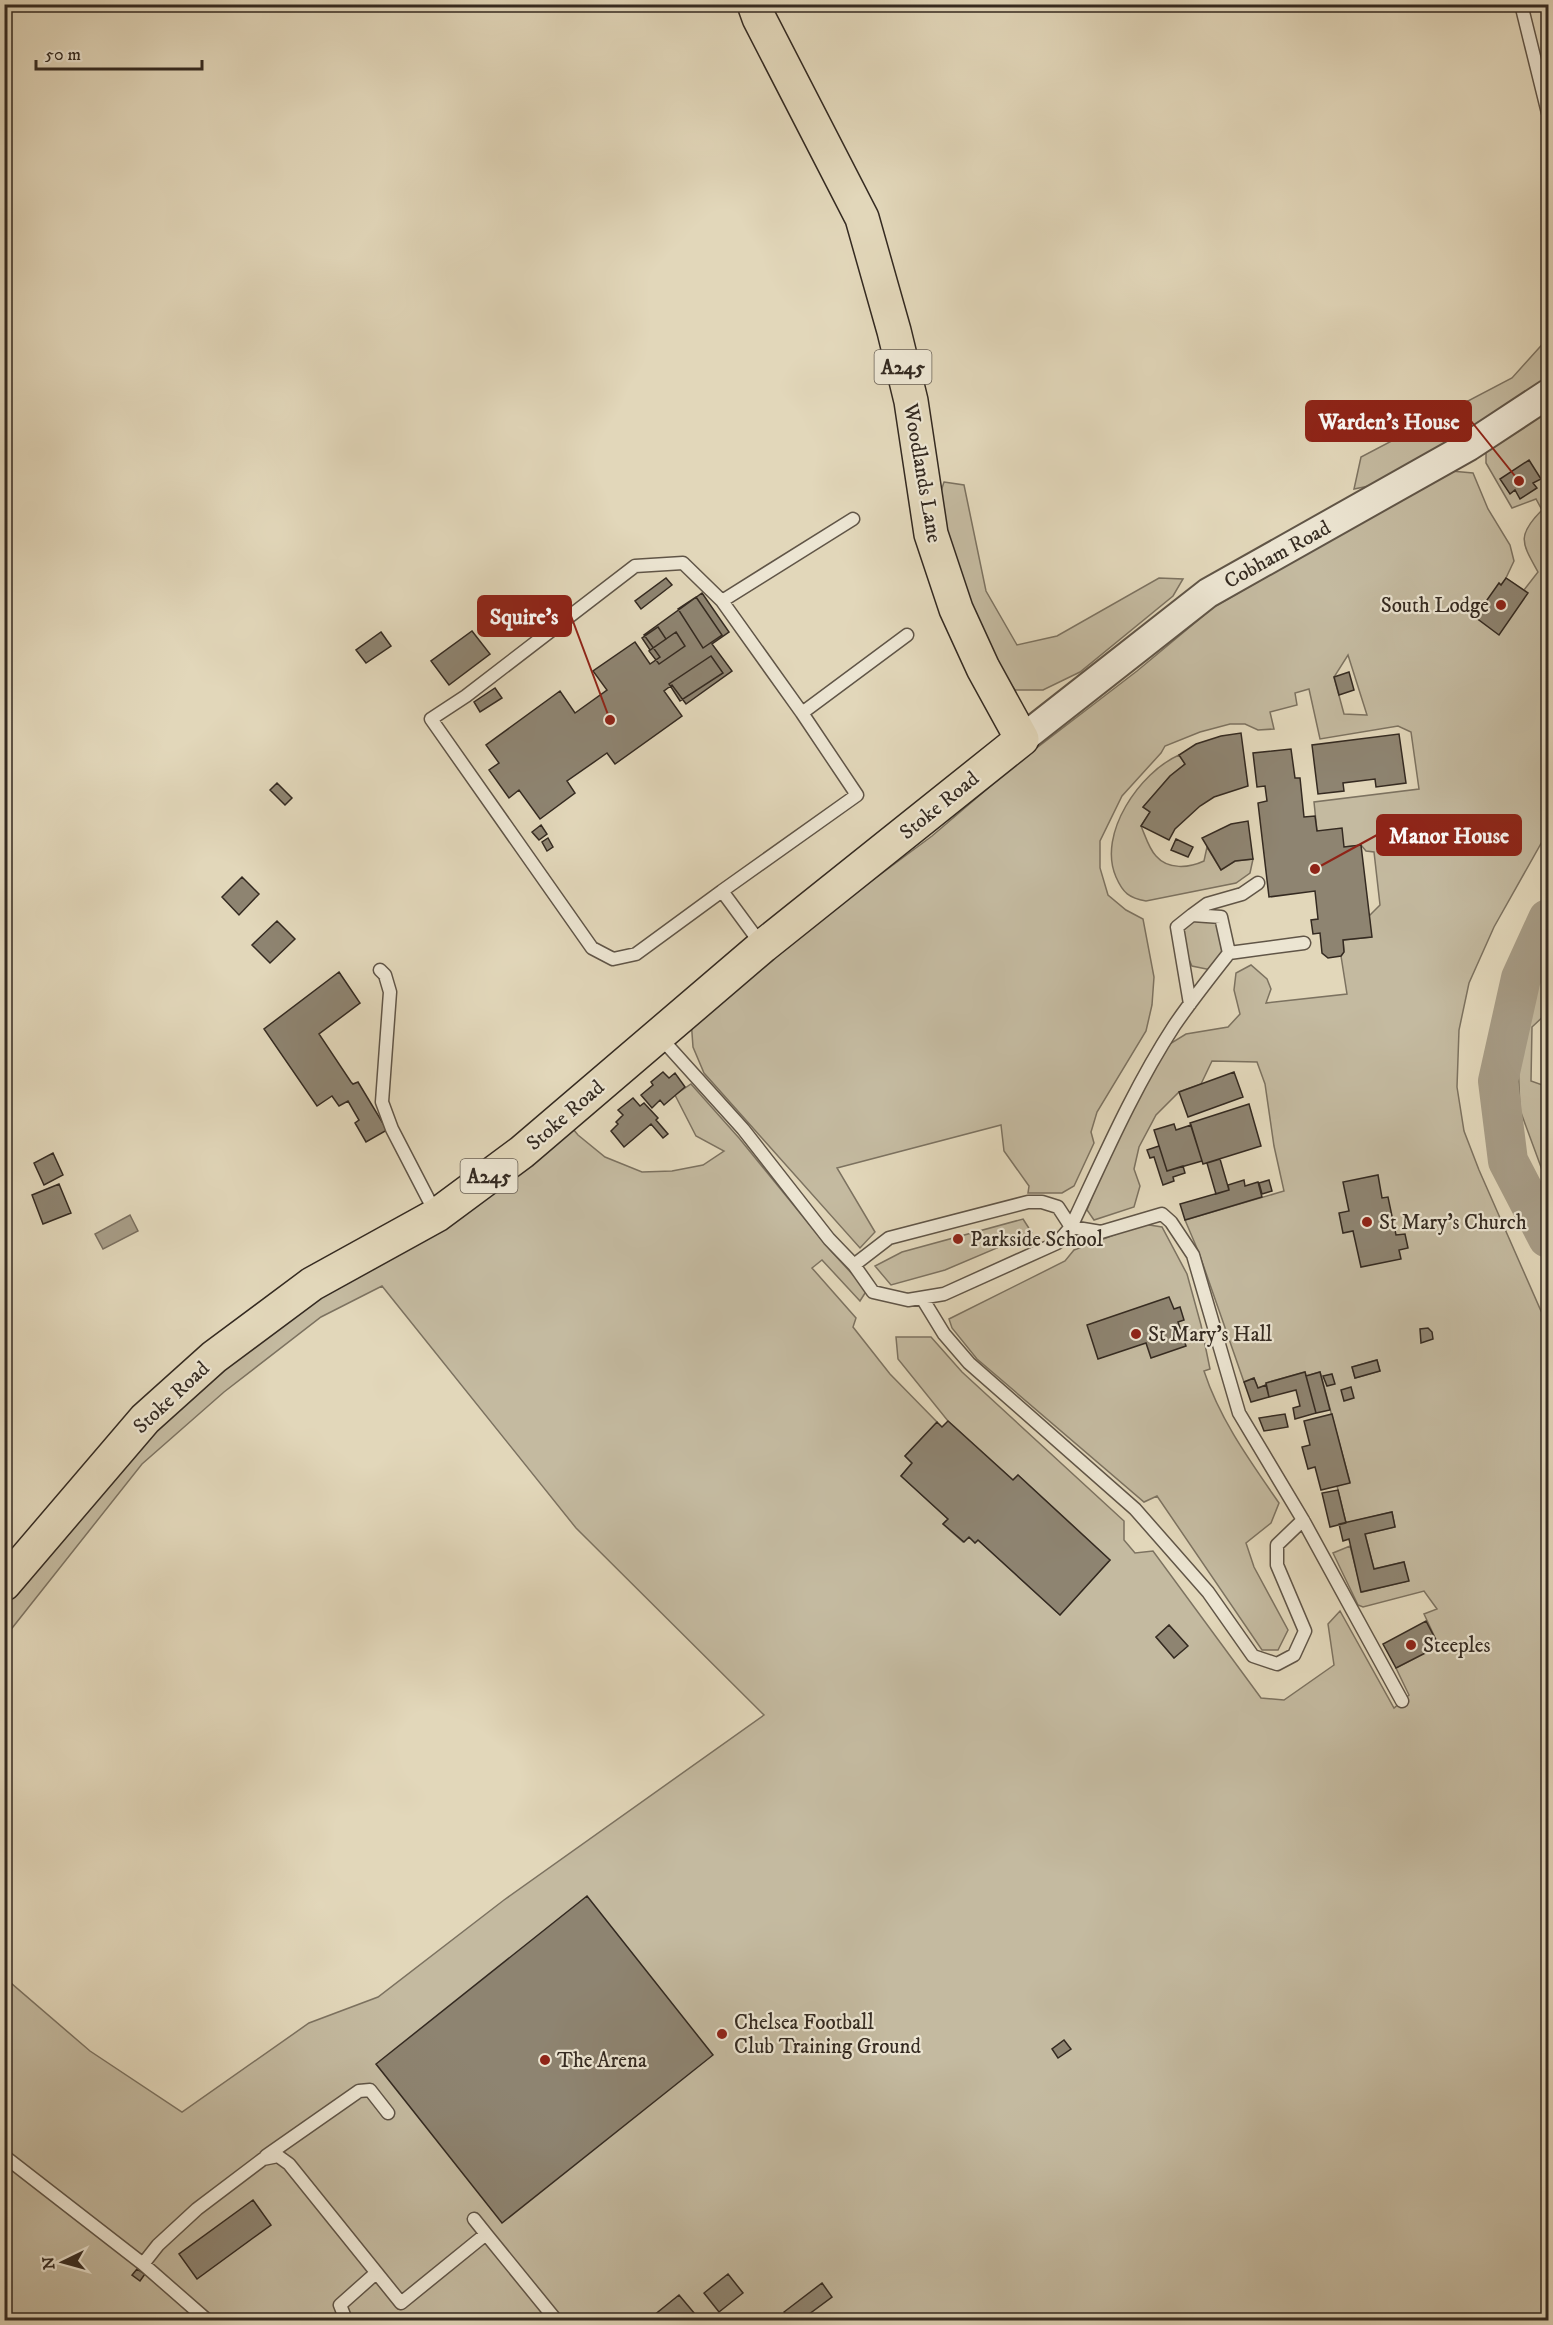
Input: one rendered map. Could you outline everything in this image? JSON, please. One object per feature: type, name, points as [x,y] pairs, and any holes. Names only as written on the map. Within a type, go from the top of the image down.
[{"type":"main road","name":"Woodlands Lane","points":[[754,4],[759,18],[862,218],[911,401],[934,544],[956,609],[983,668],[1022,739]]},
{"type":"main road","name":"Stoke Road","points":[[4,1584],[145,1419],[214,1357],[312,1284],[437,1215],[522,1152],[763,946],[1022,739]]},
{"type":"street","name":"Cobham Road","points":[[1022,739],[1208,593],[1470,446],[1548,394]]},
{"type":"lane","points":[[1521,4],[1548,113]]},
{"type":"lane","points":[[722,601],[853,519]]},
{"type":"lane","points":[[682,563],[722,601],[802,713],[857,795],[636,954],[613,959],[592,948],[431,719],[466,696],[635,566],[682,563]]},
{"type":"lane","points":[[802,713],[907,634]]},
{"type":"lane","points":[[1190,1004],[1177,927],[1207,904],[1242,894],[1258,883]]},
{"type":"lane","points":[[722,891],[763,946]]},
{"type":"lane","points":[[1192,915],[1221,917],[1229,953]]},
{"type":"lane","points":[[658,1035],[743,1129],[829,1239],[854,1265],[873,1292],[908,1300],[944,1294],[1057,1243],[1071,1227],[1126,1112],[1173,1029],[1229,953],[1304,943]]},
{"type":"lane","points":[[380,970],[385,975],[390,992],[382,1102],[392,1129],[437,1215]]},
{"type":"lane","points":[[854,1265],[889,1238],[1028,1202],[1042,1202],[1058,1206],[1071,1227],[1101,1232],[1162,1214],[1172,1222],[1193,1255],[1239,1413],[1303,1520],[1401,1701]]},
{"type":"lane","points":[[922,1298],[944,1334],[969,1363],[1135,1509],[1208,1592],[1253,1656],[1276,1664],[1294,1655],[1305,1631],[1277,1566],[1277,1545],[1303,1520]]},
{"type":"lane","points":[[143,2264],[158,2245],[197,2209],[359,2091],[370,2090],[388,2113]]},
{"type":"lane","points":[[4,2156],[143,2264],[207,2320]]},
{"type":"lane","points":[[263,2159],[278,2156],[290,2164],[401,2303],[486,2234]]},
{"type":"lane","points":[[474,2219],[556,2320]]},
{"type":"lane","points":[[346,2320],[340,2305],[376,2273]]},
{"type":"shaded area","points":[[1548,338],[1548,383],[1467,437],[1374,485],[1354,489],[1361,457],[1512,378]]},
{"type":"shaded area","points":[[1548,411],[1548,831],[1494,927],[1469,983],[1459,1030],[1457,1087],[1464,1131],[1548,1327],[1548,2320],[5,2320],[5,1978],[90,2051],[182,2112],[309,2023],[378,1997],[504,1900],[764,1715],[576,1528],[382,1286],[321,1317],[224,1392],[142,1464],[5,1637],[5,1593],[221,1359],[573,1129],[605,1157],[642,1172],[672,1171],[703,1165],[724,1151],[696,1136],[675,1095],[691,1084],[739,1138],[831,1251],[867,1290],[860,1301],[822,1260],[812,1268],[856,1318],[853,1327],[890,1374],[937,1422],[905,1456],[912,1463],[901,1476],[948,1519],[943,1524],[963,1542],[969,1537],[975,1543],[978,1540],[1060,1615],[1110,1560],[1018,1475],[1013,1480],[948,1421],[898,1359],[896,1337],[931,1337],[962,1372],[1124,1521],[1124,1540],[1135,1553],[1153,1551],[1261,1698],[1284,1700],[1334,1665],[1328,1624],[1340,1611],[1394,1708],[1409,1695],[1396,1668],[1439,1646],[1424,1614],[1437,1609],[1424,1591],[1363,1607],[1358,1605],[1333,1553],[1350,1546],[1362,1592],[1408,1581],[1404,1562],[1374,1569],[1365,1534],[1395,1527],[1392,1512],[1346,1523],[1337,1486],[1350,1482],[1320,1372],[1306,1376],[1305,1372],[1266,1383],[1258,1388],[1254,1378],[1244,1382],[1199,1253],[1185,1220],[1284,1191],[1274,1146],[1265,1084],[1257,1062],[1212,1061],[1201,1084],[1179,1092],[1156,1115],[1139,1147],[1134,1169],[1140,1186],[1134,1207],[1094,1220],[1087,1210],[1123,1126],[1168,1045],[1186,1034],[1228,1027],[1240,1014],[1234,990],[1236,973],[1251,965],[1267,979],[1271,989],[1266,1003],[1347,994],[1341,956],[1344,951],[1343,940],[1371,937],[1369,916],[1380,905],[1374,852],[1366,851],[1361,845],[1344,847],[1317,831],[1314,802],[1419,789],[1411,732],[1398,726],[1320,739],[1309,689],[1295,693],[1297,705],[1270,712],[1274,729],[1258,730],[1245,724],[1230,724],[1200,732],[1165,746],[1122,796],[1100,841],[1100,868],[1108,895],[1126,910],[1143,919],[1154,977],[1152,1005],[1146,1031],[1097,1112],[1091,1132],[1094,1143],[1074,1186],[1062,1193],[1028,1193],[1029,1186],[1004,1151],[1001,1125],[837,1168],[875,1232],[860,1248],[704,1073],[693,1047],[691,1019],[932,836],[1021,760],[1137,671],[1214,607],[1451,471],[1473,473],[1488,509],[1510,545],[1514,561],[1506,578],[1524,590],[1538,572],[1525,546],[1525,533],[1542,510],[1536,499],[1512,508],[1486,463],[1486,449]],"holes":[[[1348,655],[1367,715],[1344,714],[1334,677]],[[1377,1360],[1380,1371],[1355,1378],[1352,1367]],[[1169,1625],[1187,1646],[1174,1658],[1156,1637]]]},
{"type":"shaded area","points":[[944,482],[964,485],[986,591],[1017,645],[1057,636],[1159,578],[1183,579],[1173,596],[1080,672],[1043,690],[1015,690],[976,636],[949,560],[939,497]]},
{"type":"shaded area","points":[[1179,755],[1185,764],[1170,776],[1143,807],[1150,812],[1141,826],[1151,850],[1166,864],[1185,866],[1204,861],[1207,847],[1221,870],[1235,861],[1253,859],[1250,873],[1236,883],[1146,901],[1140,900],[1127,894],[1116,877],[1112,860],[1112,842],[1117,824],[1137,790],[1164,763]]},
{"type":"shaded area","points":[[1198,919],[1216,921],[1222,951],[1211,970],[1192,966],[1184,949],[1184,926]]},
{"type":"shaded area","points":[[1548,960],[1548,1012],[1532,1027],[1531,1081],[1548,1087],[1548,1186],[1520,1110],[1517,1036]]},
{"type":"shaded area","points":[[130,1215],[138,1231],[103,1249],[95,1234]]},
{"type":"shaded area","points":[[1023,1219],[1032,1233],[945,1270],[891,1285],[875,1266],[902,1252]]},
{"type":"shaded area","points":[[1143,1224],[1162,1227],[1187,1274],[1201,1325],[1210,1369],[1204,1371],[1211,1389],[1237,1440],[1279,1503],[1271,1523],[1246,1543],[1254,1567],[1288,1630],[1278,1650],[1262,1650],[1157,1496],[1144,1502],[977,1359],[952,1328],[949,1319],[1065,1261],[1074,1250]]},
{"type":"building","points":[[1529,460],[1541,479],[1533,483],[1537,488],[1520,499],[1515,490],[1510,494],[1500,479]]},
{"type":"building","points":[[666,578],[672,585],[641,609],[635,601]]},
{"type":"building","name":"South Lodge","points":[[1506,578],[1528,593],[1499,635],[1475,617],[1499,583],[1501,585]]},
{"type":"building","points":[[702,593],[729,632],[712,644],[732,671],[686,704],[672,685],[664,691],[682,716],[615,764],[607,753],[567,781],[575,793],[540,819],[519,790],[509,798],[489,770],[499,763],[486,745],[560,691],[575,713],[607,690],[593,671],[635,642],[650,664],[660,657],[644,635]]},
{"type":"building","points":[[696,597],[722,635],[703,648],[678,609]]},
{"type":"building","points":[[658,627],[666,639],[650,650],[642,638]]},
{"type":"building","points":[[472,631],[490,654],[449,685],[431,661]]},
{"type":"building","points":[[381,632],[391,646],[366,663],[356,650]]},
{"type":"building","points":[[676,632],[685,646],[659,664],[649,651]]},
{"type":"building","points":[[711,656],[723,673],[680,701],[669,684]]},
{"type":"building","points":[[1349,672],[1354,690],[1339,695],[1334,677]]},
{"type":"building","points":[[495,688],[502,698],[480,712],[474,702]]},
{"type":"building","points":[[1241,733],[1248,786],[1214,797],[1200,806],[1175,829],[1169,840],[1141,826],[1150,812],[1143,807],[1170,776],[1185,764],[1179,755],[1196,744],[1221,736]]},
{"type":"building","points":[[1399,734],[1406,783],[1376,787],[1375,779],[1343,783],[1344,791],[1318,794],[1312,745]]},
{"type":"building","points":[[1291,749],[1295,778],[1300,778],[1304,817],[1315,816],[1317,831],[1342,828],[1344,847],[1361,845],[1372,937],[1343,940],[1344,952],[1341,956],[1328,958],[1322,953],[1320,933],[1313,934],[1311,920],[1318,919],[1315,891],[1269,897],[1258,803],[1267,801],[1265,786],[1257,787],[1253,753]]},
{"type":"building","points":[[277,783],[292,798],[285,805],[270,790]]},
{"type":"building","points":[[1248,821],[1253,859],[1235,861],[1221,870],[1202,838],[1231,824]]},
{"type":"building","points":[[541,825],[547,834],[539,840],[532,832]]},
{"type":"building","points":[[548,838],[553,847],[547,851],[542,842]]},
{"type":"building","points":[[1176,839],[1193,847],[1188,857],[1171,850]]},
{"type":"building","points":[[242,877],[259,894],[239,915],[222,897]]},
{"type":"building","points":[[277,921],[295,939],[270,963],[252,945]]},
{"type":"building","points":[[339,972],[360,1003],[319,1034],[351,1082],[353,1084],[358,1082],[387,1130],[366,1142],[355,1123],[359,1120],[348,1101],[339,1106],[332,1096],[317,1106],[264,1029]]},
{"type":"building","points":[[663,1072],[669,1078],[675,1073],[685,1087],[664,1105],[660,1100],[652,1108],[641,1095]]},
{"type":"building","points":[[1234,1072],[1243,1097],[1188,1117],[1179,1092]]},
{"type":"building","points":[[633,1098],[640,1106],[644,1103],[658,1118],[656,1120],[668,1134],[663,1138],[651,1124],[624,1147],[611,1131],[623,1115],[618,1110]]},
{"type":"building","points":[[1249,1104],[1261,1146],[1203,1164],[1190,1123]]},
{"type":"building","points":[[1174,1124],[1176,1130],[1191,1125],[1202,1161],[1167,1171],[1154,1130]]},
{"type":"building","points":[[1159,1146],[1167,1171],[1183,1166],[1185,1173],[1173,1177],[1174,1181],[1163,1185],[1154,1157],[1150,1158],[1147,1150]]},
{"type":"building","points":[[53,1153],[63,1175],[44,1185],[34,1163]]},
{"type":"building","points":[[1220,1159],[1229,1190],[1216,1194],[1207,1163]]},
{"type":"building","name":"St Mary's Church","points":[[1378,1175],[1382,1198],[1388,1197],[1396,1235],[1405,1234],[1408,1248],[1399,1250],[1401,1259],[1361,1267],[1353,1231],[1343,1233],[1339,1213],[1349,1211],[1343,1182]]},
{"type":"building","points":[[1244,1180],[1245,1186],[1258,1182],[1262,1197],[1185,1220],[1180,1204],[1229,1190],[1228,1185]]},
{"type":"building","points":[[1269,1180],[1272,1191],[1262,1194],[1259,1183]]},
{"type":"building","points":[[59,1184],[71,1213],[43,1224],[32,1195]]},
{"type":"building","name":"St Mary's Hall","points":[[1169,1297],[1174,1309],[1180,1307],[1184,1320],[1178,1322],[1186,1346],[1151,1358],[1146,1343],[1098,1359],[1087,1325]]},
{"type":"building","points":[[1428,1328],[1432,1332],[1433,1339],[1421,1343],[1420,1329]]},
{"type":"building","points":[[1377,1360],[1380,1371],[1355,1378],[1352,1367]]},
{"type":"building","points":[[1305,1372],[1316,1413],[1295,1419],[1293,1408],[1300,1406],[1296,1390],[1269,1397],[1266,1383]]},
{"type":"building","points":[[1320,1372],[1330,1410],[1316,1413],[1306,1376]]},
{"type":"building","points":[[1332,1374],[1335,1384],[1327,1386],[1323,1376]]},
{"type":"building","points":[[1254,1378],[1258,1388],[1266,1385],[1269,1397],[1251,1402],[1244,1382]]},
{"type":"building","points":[[1351,1387],[1354,1398],[1344,1401],[1341,1390]]},
{"type":"building","points":[[1285,1414],[1288,1427],[1264,1431],[1259,1418]]},
{"type":"building","points":[[1332,1414],[1350,1483],[1321,1490],[1315,1467],[1308,1469],[1302,1447],[1310,1445],[1304,1421]]},
{"type":"building","points":[[948,1421],[1013,1480],[1018,1475],[1110,1560],[1060,1615],[978,1540],[975,1543],[969,1537],[964,1542],[943,1524],[948,1519],[901,1476],[912,1463],[905,1456],[937,1422],[942,1427]]},
{"type":"building","points":[[1338,1490],[1346,1523],[1330,1527],[1322,1493]]},
{"type":"building","points":[[1392,1512],[1395,1527],[1365,1534],[1374,1569],[1404,1562],[1409,1581],[1361,1592],[1349,1539],[1343,1541],[1339,1524]]},
{"type":"building","name":"Steeples","points":[[1426,1621],[1439,1646],[1396,1668],[1383,1644]]},
{"type":"building","points":[[1169,1625],[1188,1646],[1174,1658],[1156,1637]]},
{"type":"building","name":"The Arena","points":[[587,1896],[713,2055],[502,2223],[376,2064]]},
{"type":"building","points":[[1064,2040],[1071,2049],[1058,2058],[1052,2049]]},
{"type":"building","points":[[253,2200],[271,2225],[197,2279],[179,2254]]},
{"type":"building","points":[[137,2269],[145,2274],[140,2281],[132,2275]]},
{"type":"building","points":[[728,2274],[743,2293],[719,2312],[704,2293]]},
{"type":"building","points":[[822,2283],[832,2297],[801,2320],[791,2320],[784,2312]]},
{"type":"building","points":[[679,2295],[700,2320],[648,2320]]},
{"type":"waterway","points":[[1548,919],[1521,978],[1498,1081],[1508,1161],[1548,1238]]},
{"type":"place","name":"Warden's House","points":[[1519,481]]},
{"type":"place","name":"South Lodge","points":[[1501,605]]},
{"type":"place","name":"Squire's","points":[[610,720]]},
{"type":"place","name":"Manor House","points":[[1315,869]]},
{"type":"place","name":"St Mary's Church","points":[[1367,1222]]},
{"type":"place","name":"Parkside School","points":[[958,1239]]},
{"type":"place","name":"St Mary's Hall","points":[[1136,1334]]},
{"type":"place","name":"Steeples","points":[[1411,1645]]},
{"type":"place","name":"Chelsea Football Club Training Ground","points":[[722,2034]]},
{"type":"place","name":"The Arena","points":[[545,2060]]}]
